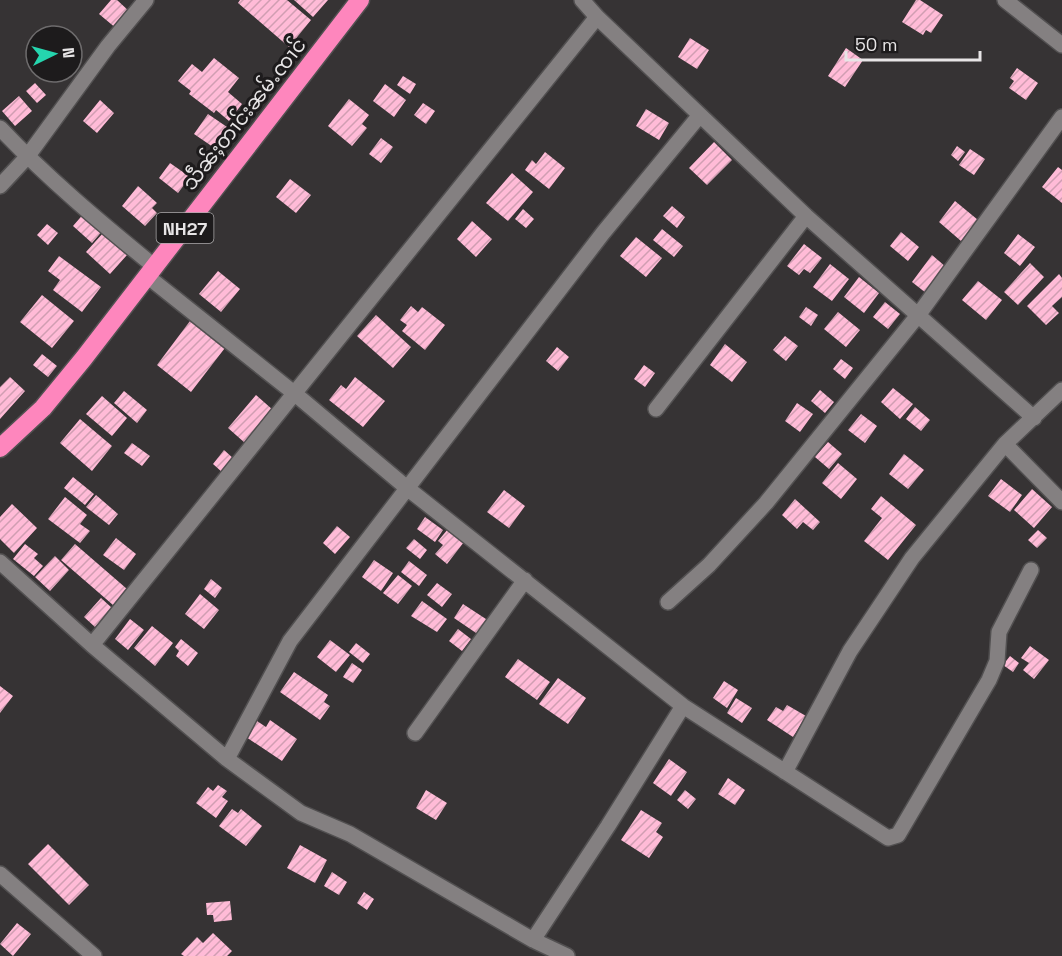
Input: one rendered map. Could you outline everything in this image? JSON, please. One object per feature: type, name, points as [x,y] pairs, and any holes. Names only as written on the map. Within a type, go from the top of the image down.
[{"type":"highway","name":"သဵၼ်ႈတၢင်းၼမ်ႉၸၢင်","points":[[0,448],[43,408],[151,272],[360,0]]},
{"type":"street","points":[[0,186],[27,157],[108,46],[146,0]]},
{"type":"street","points":[[582,0],[597,17],[806,216],[1034,418]]},
{"type":"street","points":[[1005,0],[1062,45]]},
{"type":"street","points":[[92,645],[597,17]]},
{"type":"street","points":[[227,759],[290,641],[596,243],[700,115]]},
{"type":"street","points":[[668,602],[709,565],[766,503],[919,314],[1062,117]]},
{"type":"street","points":[[0,128],[27,157],[110,231],[151,272],[407,488],[682,706],[888,838],[898,835],[989,680],[998,661],[999,632],[1031,570]]},
{"type":"street","points":[[656,409],[806,216]]},
{"type":"street","points":[[785,772],[850,651],[912,558],[1005,444],[1062,390]]},
{"type":"street","points":[[1005,444],[1062,502]]},
{"type":"street","points":[[0,562],[92,645],[227,759],[301,813],[350,834],[533,940],[567,956]]},
{"type":"street","points":[[415,733],[525,580]]},
{"type":"street","points":[[533,940],[608,826],[682,706]]},
{"type":"street","points":[[0,874],[94,956]]},
{"type":"building","points":[[111,0],[117,0],[130,12],[117,29],[99,14]]},
{"type":"building","points":[[240,0],[287,0],[311,20],[289,47],[238,3]]},
{"type":"building","points":[[294,0],[328,0],[313,17]]},
{"type":"building","points":[[916,0],[920,0],[943,15],[931,33],[926,30],[923,35],[902,22]]},
{"type":"building","points":[[690,38],[709,50],[697,69],[678,57]]},
{"type":"building","points":[[846,48],[863,60],[845,87],[828,76]]},
{"type":"building","points":[[214,58],[239,78],[228,92],[242,104],[229,121],[216,110],[214,113],[189,94],[191,91],[178,81],[192,64],[202,72]]},
{"type":"building","points":[[1017,68],[1038,83],[1026,100],[1009,88],[1014,81],[1010,78]]},
{"type":"building","points":[[403,76],[416,84],[410,94],[397,85]]},
{"type":"building","points":[[36,84],[46,95],[37,103],[26,91]]},
{"type":"building","points":[[385,84],[406,100],[394,117],[373,101]]},
{"type":"building","points":[[19,96],[32,111],[15,126],[2,111]]},
{"type":"building","points":[[349,99],[369,115],[362,124],[367,128],[352,146],[328,126]]},
{"type":"building","points":[[100,100],[114,113],[97,133],[83,121]]},
{"type":"building","points":[[423,103],[435,111],[426,124],[414,115]]},
{"type":"building","points":[[646,109],[669,123],[659,140],[636,126]]},
{"type":"building","points":[[208,114],[227,127],[213,147],[194,134]]},
{"type":"building","points":[[381,138],[393,147],[381,163],[369,154]]},
{"type":"building","points":[[714,142],[732,160],[707,185],[689,168]]},
{"type":"building","points":[[957,146],[965,152],[958,161],[951,155]]},
{"type":"building","points":[[970,149],[985,159],[974,175],[959,165]]},
{"type":"building","points":[[545,152],[565,168],[549,189],[525,170],[532,160],[536,164]]},
{"type":"building","points":[[170,163],[190,177],[178,193],[159,178]]},
{"type":"building","points":[[1058,167],[1062,170],[1062,203],[1042,187]]},
{"type":"building","points":[[512,173],[533,192],[508,221],[486,203]]},
{"type":"building","points":[[290,179],[311,195],[296,213],[276,197]]},
{"type":"building","points":[[138,186],[157,203],[152,208],[157,213],[145,226],[122,206]]},
{"type":"building","points":[[955,201],[978,220],[961,241],[939,222]]},
{"type":"building","points":[[672,206],[685,217],[677,228],[663,216]]},
{"type":"building","points":[[523,209],[534,219],[526,228],[515,219]]},
{"type":"building","points":[[85,212],[104,229],[92,243],[73,226]]},
{"type":"building","points":[[472,221],[492,239],[476,257],[457,239]]},
{"type":"building","points":[[47,224],[58,233],[48,245],[37,235]]},
{"type":"building","points":[[662,229],[683,246],[674,257],[653,240]]},
{"type":"building","points":[[901,232],[919,247],[908,261],[890,246]]},
{"type":"building","points":[[103,233],[127,255],[110,274],[86,252]]},
{"type":"building","points":[[1018,234],[1035,247],[1020,266],[1004,253]]},
{"type":"building","points":[[636,237],[662,258],[646,277],[620,256]]},
{"type":"building","points":[[804,244],[822,258],[810,273],[804,269],[799,275],[787,266]]},
{"type":"building","points":[[932,255],[946,267],[926,293],[912,282]]},
{"type":"building","points":[[59,256],[101,287],[82,312],[53,290],[60,280],[48,271]]},
{"type":"building","points":[[1030,263],[1044,277],[1018,305],[1004,292]]},
{"type":"building","points":[[830,264],[849,279],[832,301],[813,287]]},
{"type":"building","points":[[218,271],[240,289],[221,312],[199,294]]},
{"type":"building","points":[[1059,274],[1062,278],[1062,297],[1052,306],[1059,313],[1046,325],[1027,306]]},
{"type":"building","points":[[859,277],[879,293],[864,313],[844,297]]},
{"type":"building","points":[[978,281],[1002,300],[986,320],[962,300]]},
{"type":"building","points":[[42,295],[74,321],[52,348],[20,322]]},
{"type":"building","points":[[885,302],[900,314],[888,329],[873,317]]},
{"type":"building","points":[[411,306],[418,312],[422,307],[445,325],[425,350],[402,331],[407,325],[400,320]]},
{"type":"building","points":[[806,307],[818,315],[811,326],[799,317]]},
{"type":"building","points":[[838,312],[860,330],[846,347],[824,329]]},
{"type":"building","points":[[376,315],[411,347],[393,368],[357,336]]},
{"type":"building","points":[[193,317],[228,344],[191,392],[157,365]]},
{"type":"building","points":[[785,336],[798,346],[786,361],[773,350]]},
{"type":"building","points":[[725,344],[747,362],[732,382],[710,365]]},
{"type":"building","points":[[557,347],[569,357],[558,371],[546,361]]},
{"type":"building","points":[[42,354],[57,366],[48,377],[33,365]]},
{"type":"building","points":[[841,359],[853,368],[845,379],[833,369]]},
{"type":"building","points":[[644,365],[655,373],[645,387],[634,379]]},
{"type":"building","points":[[10,377],[25,391],[0,419],[0,387]]},
{"type":"building","points":[[355,377],[385,401],[363,427],[329,400],[341,385],[346,389]]},
{"type":"building","points":[[893,388],[913,404],[900,419],[881,402]]},
{"type":"building","points":[[820,390],[834,402],[825,413],[811,401]]},
{"type":"building","points":[[124,391],[147,410],[137,423],[114,403]]},
{"type":"building","points":[[256,395],[273,410],[245,443],[228,428]]},
{"type":"building","points":[[102,396],[127,418],[112,436],[86,414]]},
{"type":"building","points":[[797,403],[813,414],[800,432],[785,421]]},
{"type":"building","points":[[915,407],[930,420],[921,431],[906,419]]},
{"type":"building","points":[[861,414],[877,426],[865,443],[848,430]]},
{"type":"building","points":[[80,419],[112,446],[92,471],[60,443]]},
{"type":"building","points":[[828,442],[842,454],[829,469],[815,457]]},
{"type":"building","points":[[132,443],[150,456],[142,466],[124,453]]},
{"type":"building","points":[[224,450],[234,459],[223,473],[213,464]]},
{"type":"building","points":[[904,454],[924,470],[908,489],[889,474]]},
{"type":"building","points":[[838,463],[857,479],[841,499],[822,483]]},
{"type":"building","points":[[73,477],[94,494],[85,505],[64,488]]},
{"type":"building","points":[[1001,479],[1022,495],[1010,512],[988,496]]},
{"type":"building","points":[[1032,489],[1052,507],[1034,528],[1014,510]]},
{"type":"building","points":[[504,490],[525,506],[509,528],[487,512]]},
{"type":"building","points":[[96,495],[118,514],[109,525],[86,507]]},
{"type":"building","points":[[881,496],[916,525],[888,560],[864,541],[882,518],[871,509]]},
{"type":"building","points":[[65,497],[87,515],[80,524],[90,531],[80,543],[48,519]]},
{"type":"building","points":[[795,499],[820,522],[813,530],[803,522],[797,529],[782,515]]},
{"type":"building","points":[[12,504],[37,528],[14,553],[0,539],[0,517]]},
{"type":"building","points":[[425,517],[443,530],[435,542],[417,529]]},
{"type":"building","points":[[337,526],[350,537],[335,554],[323,543]]},
{"type":"building","points":[[448,529],[464,542],[447,564],[435,554],[443,545],[438,541]]},
{"type":"building","points":[[1038,530],[1047,538],[1037,548],[1028,540]]},
{"type":"building","points":[[116,538],[136,554],[124,570],[103,555]]},
{"type":"building","points":[[414,539],[427,550],[420,559],[406,548]]},
{"type":"building","points":[[25,544],[38,554],[34,558],[43,566],[34,576],[13,559]]},
{"type":"building","points":[[75,544],[127,589],[113,605],[61,560]]},
{"type":"building","points":[[55,556],[69,570],[50,591],[35,577]]},
{"type":"building","points":[[374,560],[393,573],[381,591],[362,577]]},
{"type":"building","points":[[409,561],[427,575],[419,586],[401,572]]},
{"type":"building","points":[[398,575],[412,586],[398,604],[383,593]]},
{"type":"building","points":[[211,579],[222,588],[215,598],[204,589]]},
{"type":"building","points":[[437,583],[452,594],[442,607],[427,595]]},
{"type":"building","points":[[200,594],[219,610],[204,629],[185,614]]},
{"type":"building","points":[[101,598],[112,608],[95,627],[84,617]]},
{"type":"building","points":[[422,601],[447,619],[437,632],[411,616]]},
{"type":"building","points":[[463,604],[489,621],[479,635],[454,618]]},
{"type":"building","points":[[130,619],[144,630],[128,650],[115,639]]},
{"type":"building","points":[[152,626],[173,643],[155,666],[134,648]]},
{"type":"building","points":[[458,629],[471,639],[462,651],[449,641]]},
{"type":"building","points":[[181,639],[198,653],[188,666],[176,656],[179,651],[175,647]]},
{"type":"building","points":[[330,640],[350,655],[336,672],[317,657]]},
{"type":"building","points":[[356,643],[370,654],[363,663],[349,652]]},
{"type":"building","points":[[1030,646],[1049,660],[1034,679],[1023,670],[1029,663],[1021,658]]},
{"type":"building","points":[[1010,656],[1019,663],[1013,672],[1003,665]]},
{"type":"building","points":[[518,659],[550,682],[537,700],[505,677]]},
{"type":"building","points":[[352,663],[362,670],[353,683],[343,677]]},
{"type":"building","points":[[294,672],[328,695],[324,702],[330,706],[320,720],[280,692]]},
{"type":"building","points":[[558,678],[586,698],[568,724],[539,704]]},
{"type":"building","points":[[724,681],[738,690],[727,708],[713,698]]},
{"type":"building","points":[[0,686],[13,696],[0,713]]},
{"type":"building","points":[[736,698],[752,708],[742,723],[727,713]]},
{"type":"building","points":[[787,705],[806,716],[793,737],[767,720],[776,707],[783,711]]},
{"type":"building","points":[[270,720],[297,739],[282,761],[246,737],[257,721],[266,727]]},
{"type":"building","points":[[669,759],[687,772],[671,796],[653,783]]},
{"type":"building","points":[[728,778],[745,790],[735,805],[718,794]]},
{"type":"building","points":[[218,785],[227,791],[222,797],[228,801],[216,818],[196,803],[208,787],[213,791]]},
{"type":"building","points":[[426,790],[447,803],[436,820],[416,808]]},
{"type":"building","points":[[685,790],[696,799],[688,809],[677,800]]},
{"type":"building","points":[[232,809],[238,813],[241,809],[262,826],[246,846],[219,826]]},
{"type":"building","points":[[641,810],[662,823],[656,832],[663,837],[649,858],[621,840]]},
{"type":"building","points":[[48,844],[89,885],[69,905],[28,864]]},
{"type":"building","points":[[300,845],[327,860],[315,883],[287,868]]},
{"type":"building","points":[[332,872],[347,882],[339,895],[324,886]]},
{"type":"building","points":[[364,892],[374,899],[367,910],[357,903]]},
{"type":"building","points":[[230,901],[232,920],[214,922],[213,915],[207,915],[206,903]]},
{"type":"building","points":[[17,923],[31,934],[13,956],[0,944]]},
{"type":"building","points":[[213,933],[232,951],[227,956],[184,956],[181,954],[197,937],[203,943]]}]
